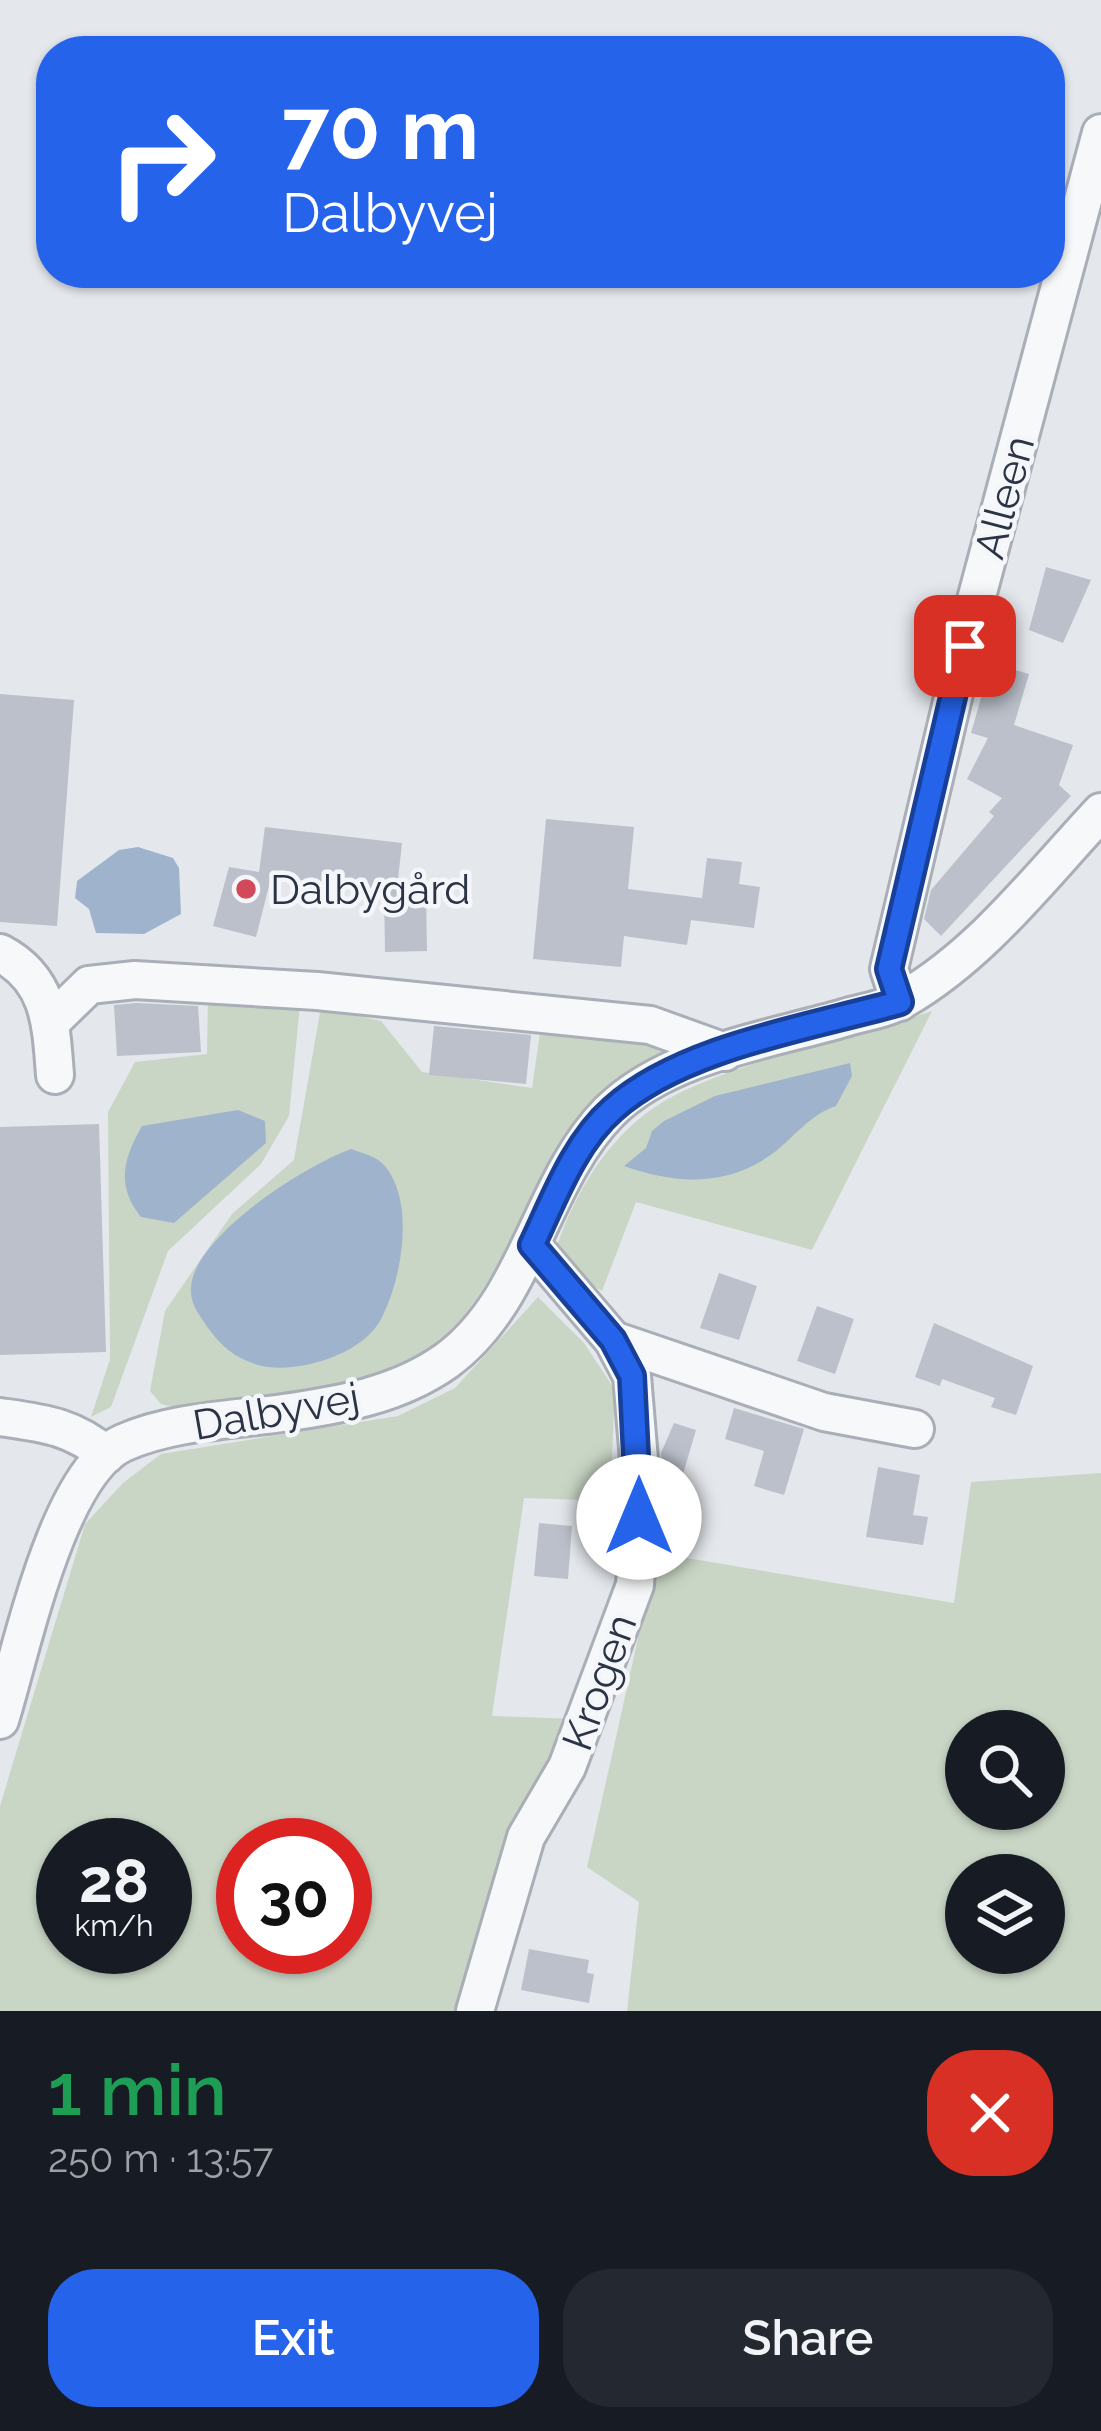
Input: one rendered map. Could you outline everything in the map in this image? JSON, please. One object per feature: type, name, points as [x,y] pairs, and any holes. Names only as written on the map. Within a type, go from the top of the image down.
[{"type":"street","name":"Alleen","points":[[1065,267],[1101,133]]},
{"type":"street","name":"Alleen","points":[[900,1002],[889,969],[976,600],[1060,288]]},
{"type":"street","name":"Dalbyvej","points":[[106,1455],[160,1430],[352,1402],[424,1375],[451,1357],[482,1324],[532,1245],[568,1168],[611,1110],[677,1069],[900,1002],[962,959],[1101,812]]},
{"type":"street","points":[[0,953],[21,964],[40,985],[51,1022],[55,1075]]},
{"type":"street","points":[[51,1022],[88,985],[135,980],[316,991],[650,1025],[725,1052]]},
{"type":"street","name":"Krogen","points":[[475,2011],[526,1837],[567,1768],[635,1585],[641,1484],[632,1376],[613,1340],[532,1245]]},
{"type":"street","points":[[613,1340],[824,1412],[915,1430]]},
{"type":"street","points":[[0,1417],[53,1424],[82,1434],[106,1455],[91,1471],[62,1528],[0,1720]]},
{"type":"green space","points":[[208,998],[300,1005],[289,1116],[261,1164],[168,1251],[111,1407],[91,1417],[110,1359],[108,1112],[135,1062],[207,1054]]},
{"type":"green space","points":[[321,1007],[381,1021],[422,1072],[532,1088],[541,1026],[669,1046],[584,1114],[474,1302],[416,1363],[378,1384],[338,1394],[188,1411],[161,1404],[150,1391],[165,1311],[232,1214],[294,1160]]},
{"type":"green space","points":[[932,1011],[812,1250],[636,1202],[602,1291],[571,1273],[556,1248],[572,1208],[607,1152],[655,1107],[750,1065]]},
{"type":"green space","points":[[538,1297],[584,1343],[615,1390],[610,1501],[524,1498],[492,1716],[575,1719],[465,2011],[0,2011],[0,1806],[85,1524],[123,1483],[161,1454],[398,1416],[455,1388]]},
{"type":"green space","points":[[1101,1473],[1101,2011],[627,2011],[639,1902],[587,1867],[657,1553],[954,1603],[971,1482]]},
{"type":"water","points":[[138,847],[173,858],[179,868],[181,914],[144,934],[96,933],[89,909],[75,898],[77,881],[119,850]]},
{"type":"water","points":[[850,1063],[852,1076],[836,1106],[758,1163],[703,1179],[664,1177],[624,1166],[646,1148],[652,1131],[664,1121],[715,1096]]},
{"type":"water","points":[[238,1110],[265,1121],[266,1143],[174,1223],[141,1217],[128,1194],[125,1172],[142,1126]]},
{"type":"water","points":[[351,1149],[384,1165],[400,1199],[399,1264],[380,1321],[358,1344],[307,1365],[273,1367],[242,1359],[218,1341],[196,1309],[191,1287],[197,1267],[211,1246],[256,1204]]},
{"type":"building","points":[[1046,567],[1091,580],[1063,643],[1029,630]]},
{"type":"building","points":[[991,663],[1029,674],[1014,725],[1073,745],[1059,785],[1071,796],[941,936],[924,919],[931,890],[994,816],[989,812],[1002,798],[967,779],[988,738],[971,733]]},
{"type":"building","points":[[0,694],[74,700],[57,926],[0,922]]},
{"type":"building","points":[[546,819],[634,827],[628,889],[702,898],[707,858],[742,862],[739,884],[760,887],[754,928],[691,920],[687,945],[624,936],[621,967],[533,959]]},
{"type":"building","name":"Dalbygård","points":[[265,827],[402,843],[397,888],[426,890],[427,951],[385,952],[384,891],[271,878],[256,937],[213,926],[229,867],[259,872]]},
{"type":"building","points":[[114,1005],[198,1006],[201,1052],[117,1056]]},
{"type":"building","points":[[434,1026],[531,1035],[526,1084],[429,1075]]},
{"type":"building","points":[[99,1124],[106,1352],[0,1355],[0,1127]]},
{"type":"building","points":[[719,1273],[757,1286],[739,1340],[700,1328]]},
{"type":"building","points":[[817,1306],[854,1319],[835,1374],[797,1361]]},
{"type":"building","points":[[934,1323],[1033,1366],[1016,1415],[991,1407],[995,1398],[942,1379],[940,1386],[915,1377]]},
{"type":"building","points":[[734,1408],[804,1429],[784,1495],[754,1486],[764,1451],[725,1439]]},
{"type":"building","points":[[674,1423],[696,1430],[681,1481],[663,1475],[661,1453]]},
{"type":"building","points":[[878,1467],[920,1475],[913,1515],[928,1517],[923,1545],[866,1537]]},
{"type":"building","points":[[539,1523],[572,1526],[568,1579],[534,1576]]},
{"type":"building","points":[[529,1949],[589,1960],[587,1973],[594,1974],[589,2003],[521,1990]]},
{"type":"place","name":"Dalbygård","points":[[246,889]]},
{"type":"route","points":[[639,1517],[641,1484],[632,1376],[613,1340],[532,1245],[568,1168],[611,1110],[628,1098],[701,1060],[900,1002],[889,969],[965,646]]}]
